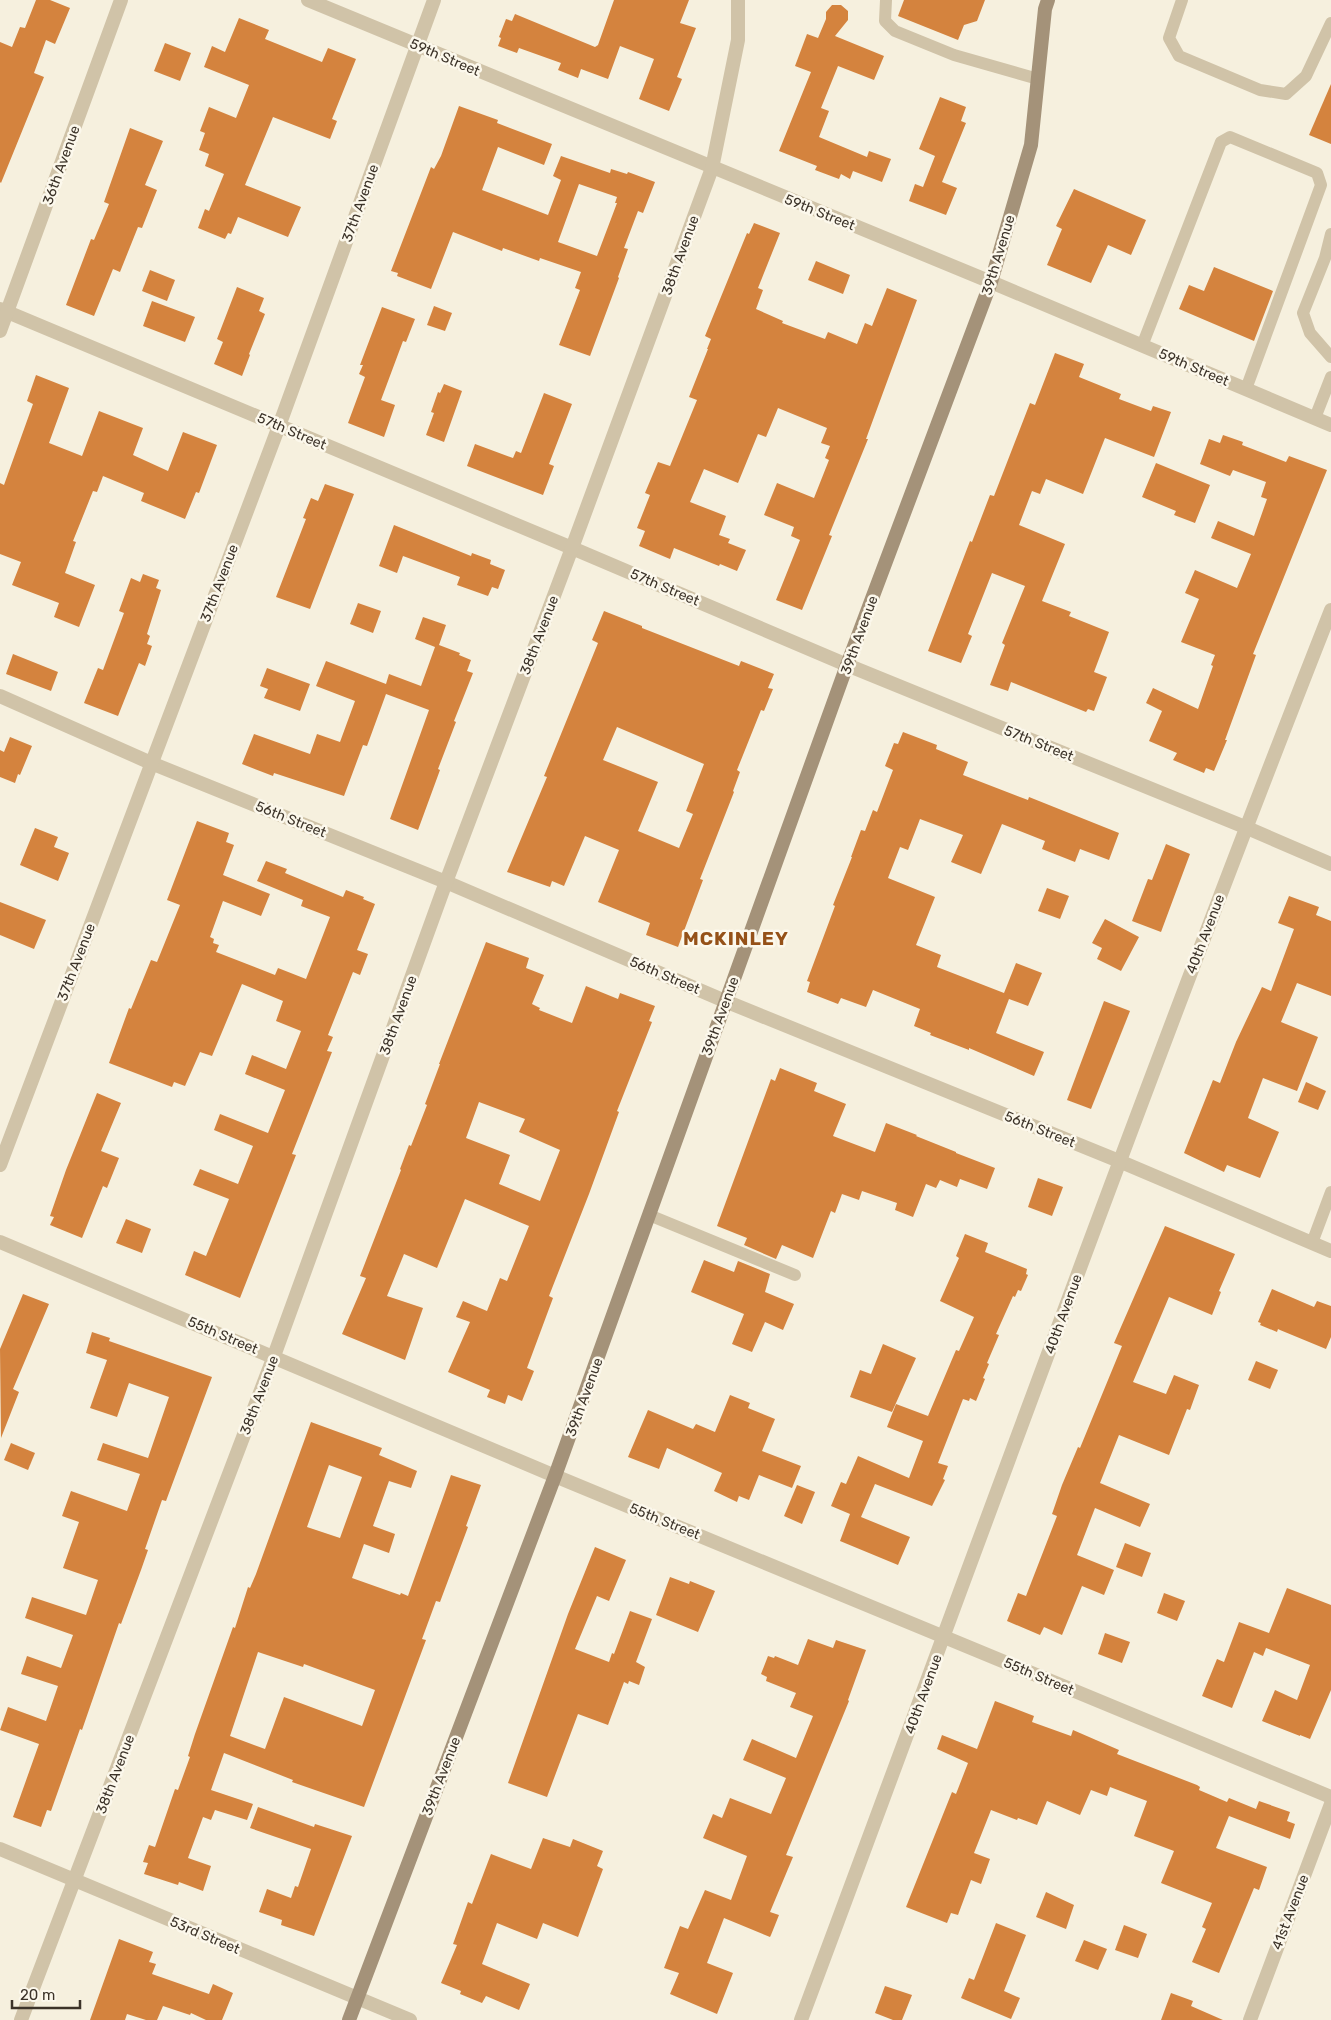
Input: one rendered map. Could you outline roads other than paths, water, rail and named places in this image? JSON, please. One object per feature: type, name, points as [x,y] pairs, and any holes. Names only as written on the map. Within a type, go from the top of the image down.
[{"type":"main road","name":"39th Avenue","points":[[349,2020],[555,1476],[847,665],[991,282],[1031,145],[1048,0]]},
{"type":"street","name":"36th Avenue","points":[[0,331],[3,310],[121,0]]},
{"type":"street","name":"59th Street","points":[[308,0],[991,282],[1331,425]]},
{"type":"street","name":"37th Avenue","points":[[0,1165],[279,426],[434,0]]},
{"type":"street","name":"38th Avenue","points":[[21,2020],[274,1356],[446,882],[712,168],[738,40],[738,0]]},
{"type":"street","name":"57th Street","points":[[3,310],[847,665],[1245,827],[1331,864]]},
{"type":"street","name":"40th Avenue","points":[[801,2020],[1119,1160],[1245,827],[1331,610]]},
{"type":"street","name":"56th Street","points":[[0,696],[151,763],[446,882],[725,1001],[1119,1160],[1331,1251]]},
{"type":"street","name":"55th Street","points":[[0,1242],[555,1476],[1331,1798]]},
{"type":"street","name":"41st Avenue","points":[[1250,2020],[1331,1804]]},
{"type":"street","name":"53rd Street","points":[[0,1849],[410,2020]]},
{"type":"lane","points":[[886,0],[885,22],[895,31],[954,55],[1038,79]]},
{"type":"lane","points":[[1182,0],[1169,38],[1179,56],[1260,90],[1286,94],[1306,76],[1331,23]]},
{"type":"lane","points":[[1142,346],[1221,142],[1230,137],[1239,140],[1317,174],[1321,185],[1246,389]]},
{"type":"lane","points":[[1331,234],[1325,258],[1303,313],[1310,332],[1331,357]]},
{"type":"lane","points":[[1315,418],[1331,377]]},
{"type":"lane","points":[[1312,1243],[1331,1192]]},
{"type":"lane","points":[[649,1214],[795,1275]]},
{"type":"district","name":"MCKINLEY","points":[[736,938]]}]
